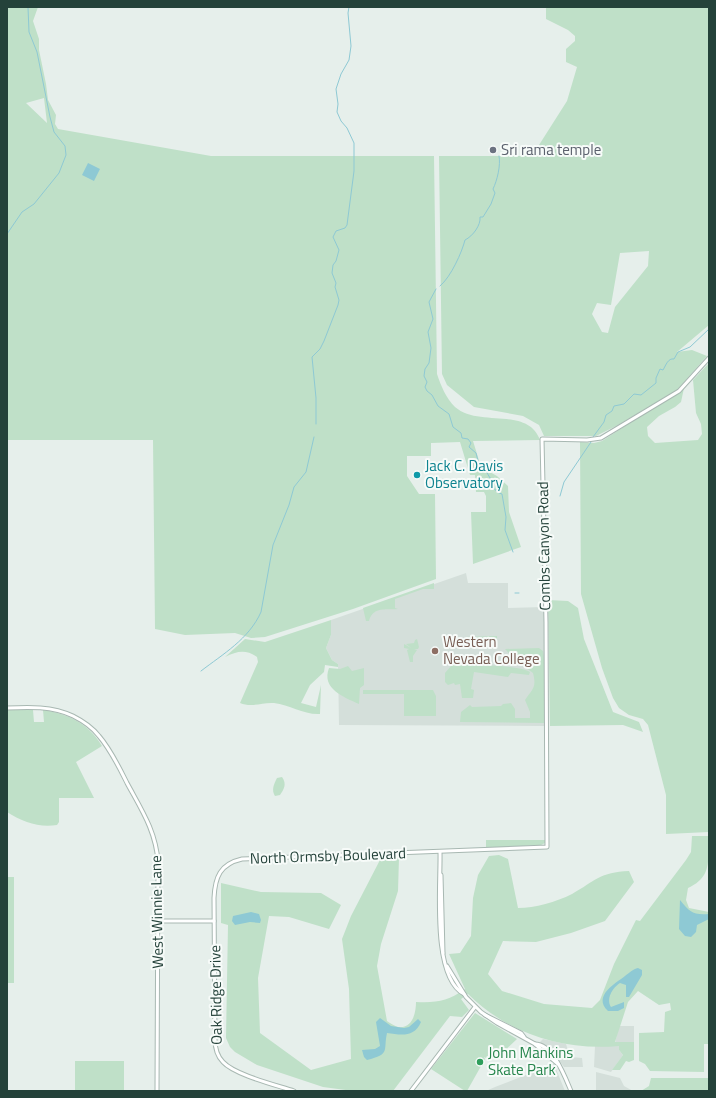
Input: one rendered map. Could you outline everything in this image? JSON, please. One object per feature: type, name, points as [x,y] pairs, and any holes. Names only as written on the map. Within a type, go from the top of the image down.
[{"type":"street","name":"Combs Canyon Road","points":[[548,847],[546,628],[542,439],[587,440],[601,438],[679,391],[709,358]]},
{"type":"street","name":"West Winnie Lane","points":[[7,708],[46,708],[66,713],[88,725],[106,746],[144,812],[155,839],[157,855],[158,921],[157,1091]]},
{"type":"street","name":"North Ormsby Boulevard","points":[[214,921],[215,881],[221,870],[234,861],[242,859],[548,847]]},
{"type":"street","points":[[440,852],[443,953],[447,966],[452,970],[464,994],[475,1007],[497,1023],[535,1044],[558,1064],[571,1091]]},
{"type":"street","points":[[158,921],[214,921]]},
{"type":"street","name":"Oak Ridge Drive","points":[[214,921],[215,1039],[218,1054],[222,1062],[236,1070],[294,1091]]},
{"type":"street","points":[[411,1091],[475,1007]]},
{"type":"shaded area","name":"Western Nevada College","points":[[466,573],[468,583],[508,583],[508,608],[544,607],[545,726],[339,725],[338,664],[332,660],[326,648],[331,635],[331,620]]},
{"type":"shaded area","points":[[619,1026],[634,1026],[634,1042],[615,1043]]},
{"type":"shaded area","points":[[543,1039],[566,1044],[570,1057],[582,1058],[583,1067],[564,1067],[556,1056],[540,1042]]},
{"type":"shaded area","points":[[595,1046],[619,1046],[619,1050],[623,1055],[611,1072],[594,1067]]},
{"type":"shaded area","points":[[554,1064],[565,1091],[486,1091],[495,1087]]},
{"type":"shaded area","points":[[596,1072],[620,1078],[624,1086],[633,1091],[596,1091]]},
{"type":"green space","points":[[7,7],[38,7],[33,21],[39,39],[39,50],[48,100],[56,115],[55,124],[58,129],[211,156],[434,156],[437,374],[446,396],[455,407],[465,413],[477,416],[514,420],[525,423],[534,430],[540,440],[473,441],[481,467],[497,476],[508,486],[509,512],[521,547],[473,564],[471,512],[486,512],[486,496],[484,492],[476,492],[475,475],[470,475],[460,442],[431,443],[431,456],[407,456],[407,476],[419,494],[435,494],[436,579],[353,609],[265,637],[251,638],[235,633],[185,635],[155,629],[153,440],[7,440]],"holes":[[[44,98],[47,123],[26,103]]]},
{"type":"green space","points":[[546,7],[709,7],[709,325],[677,352],[692,350],[707,356],[677,390],[618,425],[596,436],[544,436],[539,425],[523,416],[474,407],[447,385],[442,374],[439,156],[532,156],[567,101],[577,67],[566,62],[566,49],[575,41],[575,36],[568,30],[546,19]],"holes":[[[649,251],[648,266],[615,307],[608,333],[602,332],[592,314],[597,303],[611,305],[620,253]]]},
{"type":"green space","points":[[709,363],[709,832],[666,834],[666,795],[648,725],[643,719],[629,715],[619,708],[613,698],[602,668],[581,594],[580,442],[594,443],[602,441],[684,388],[681,402],[659,416],[647,427],[648,436],[655,443],[698,440],[702,434],[701,424],[696,413],[693,380]]},
{"type":"green space","points":[[434,583],[434,589],[423,589],[395,599],[395,608],[398,609],[385,609],[377,611],[371,616],[369,621],[366,621],[363,608]]},
{"type":"green space","points":[[548,600],[568,601],[578,608],[584,639],[613,712],[639,722],[643,732],[623,725],[550,726]]},
{"type":"green space","points":[[331,620],[331,635],[326,648],[332,660],[338,664],[338,667],[325,665],[324,672],[310,685],[301,703],[316,707],[321,685],[320,714],[308,713],[274,703],[249,705],[240,703],[258,662],[257,657],[253,654],[241,652],[225,657],[245,639],[265,642]]},
{"type":"green space","points":[[497,636],[497,643],[465,642],[465,637]]},
{"type":"green space","points":[[417,639],[419,647],[418,649],[414,649],[417,650],[413,656],[413,662],[410,662],[407,650],[409,649],[404,648],[404,644],[411,648],[406,644],[414,643]]},
{"type":"green space","points":[[539,648],[543,651],[545,664],[544,723],[460,722],[461,712],[470,705],[472,707],[501,706],[503,704],[511,703],[515,709],[515,718],[530,718],[530,712],[525,700],[532,691],[534,685],[533,673],[515,660],[505,649]]},
{"type":"green space","points":[[457,659],[459,664],[462,665],[487,665],[517,668],[530,672],[529,675],[511,673],[508,677],[474,672],[471,689],[474,690],[473,698],[462,698],[460,684],[455,685],[454,683],[448,685],[445,682],[445,673]]},
{"type":"green space","points":[[348,666],[352,671],[364,668],[364,685],[360,688],[359,704],[335,691],[328,682],[327,675],[329,668],[340,669]]},
{"type":"green space","points":[[363,690],[433,690],[436,696],[436,716],[404,716],[404,694],[363,694]]},
{"type":"green space","points":[[7,710],[33,710],[34,722],[44,722],[43,710],[70,717],[91,732],[102,746],[76,762],[94,798],[59,798],[59,822],[57,825],[37,825],[19,819],[7,812]]},
{"type":"green space","points":[[282,777],[285,784],[284,789],[280,795],[275,796],[273,792],[274,785],[277,778]]},
{"type":"green space","points":[[692,836],[708,836],[708,859],[705,873],[696,884],[688,888],[686,900],[689,908],[709,912],[709,1044],[704,1044],[704,1072],[650,1071],[645,1064],[639,1061],[639,1033],[664,1032],[665,1012],[671,1010],[670,1003],[659,1005],[638,991],[628,1002],[615,1042],[634,1042],[634,1060],[629,1062],[626,1061],[620,1070],[612,1070],[623,1055],[619,1050],[619,1046],[577,1046],[538,1037],[501,1020],[468,994],[461,999],[469,1010],[462,1017],[450,1016],[393,1091],[353,1091],[323,1087],[257,1065],[235,1052],[230,1047],[226,1038],[228,925],[221,923],[221,883],[261,892],[321,893],[341,905],[329,929],[289,917],[269,916],[258,978],[260,1033],[311,1070],[351,1059],[349,989],[342,939],[351,916],[381,858],[399,858],[398,891],[381,944],[377,966],[387,1021],[398,1027],[403,1027],[410,1023],[413,1019],[416,1002],[430,1002],[448,999],[465,989],[449,954],[460,953],[471,936],[473,898],[478,875],[489,856],[499,855],[508,859],[518,908],[538,906],[559,900],[604,875],[629,871],[634,882],[605,921],[571,933],[536,942],[503,941],[488,974],[502,991],[544,1004],[592,1008],[600,1000],[614,964],[636,920],[640,921],[691,852]]},
{"type":"green space","points":[[486,840],[546,840],[545,843],[541,845],[486,848]]},
{"type":"green space","points":[[7,877],[14,877],[14,983],[7,983]]},
{"type":"green space","points":[[475,1013],[517,1039],[499,1056],[491,1053],[488,1059],[484,1057],[485,1059],[467,1091],[465,1091],[431,1069]]},
{"type":"green space","points":[[75,1061],[124,1061],[124,1091],[75,1091]]},
{"type":"green space","points":[[651,1078],[709,1078],[709,1091],[641,1091],[649,1086]]},
{"type":"water","points":[[88,163],[100,169],[94,181],[82,175]]},
{"type":"water","points":[[680,900],[692,912],[709,914],[709,919],[697,925],[696,932],[691,937],[685,936],[679,929]]},
{"type":"water","points":[[251,912],[259,914],[261,920],[260,923],[250,922],[235,925],[232,921],[233,916]]},
{"type":"water","points":[[638,968],[642,970],[642,975],[629,997],[626,997],[626,985],[620,983],[611,994],[609,1001],[611,1007],[624,1002],[624,1008],[618,1011],[608,1011],[603,1000],[607,990],[631,971]]},
{"type":"water","points":[[380,1018],[391,1026],[404,1028],[409,1027],[418,1019],[421,1022],[415,1031],[411,1033],[402,1035],[387,1033],[383,1054],[367,1060],[364,1057],[362,1050],[375,1049],[380,1046],[376,1022]]},
{"type":"waterway","points":[[7,234],[22,212],[34,204],[59,173],[66,155],[65,146],[54,132],[50,117],[37,52],[29,32],[28,7]]},
{"type":"waterway","points":[[316,424],[316,398],[312,357],[320,349],[338,305],[339,300],[335,287],[336,283],[332,273],[333,265],[336,261],[339,250],[333,237],[336,231],[345,228],[347,225],[354,171],[354,143],[337,112],[338,104],[336,89],[341,74],[349,60],[351,46],[348,13],[349,7]]},
{"type":"waterway","points":[[440,286],[452,271],[465,240],[476,230],[480,217],[483,217],[491,204],[495,193],[493,189],[498,173],[499,156]]},
{"type":"waterway","points":[[436,289],[429,302],[433,319],[428,332],[431,348],[429,363],[425,369],[424,376],[427,382],[425,387],[432,395],[438,406],[449,414],[453,427],[461,433],[462,438],[468,439],[471,443],[469,447],[476,453],[480,469],[486,471],[490,478],[493,479],[496,490],[502,494],[506,517],[505,530],[513,552]]},
{"type":"waterway","points":[[593,437],[604,422],[606,415],[612,411],[614,406],[624,404],[634,394],[641,395],[656,383],[656,378],[660,369],[663,370],[667,362],[674,359],[678,352],[690,347],[709,329]]},
{"type":"waterway","points":[[201,671],[243,638],[256,622],[261,612],[273,545],[289,505],[294,487],[306,472],[314,437]]},
{"type":"waterway","points":[[560,496],[564,482],[591,442]]},
{"type":"place","name":"Sri rama temple","points":[[493,150]]},
{"type":"place","name":"Jack C. Davis Observatory","points":[[417,475]]},
{"type":"place","name":"Western Nevada College","points":[[435,651]]},
{"type":"place","name":"John Mankins Skate Park","points":[[480,1062]]}]
